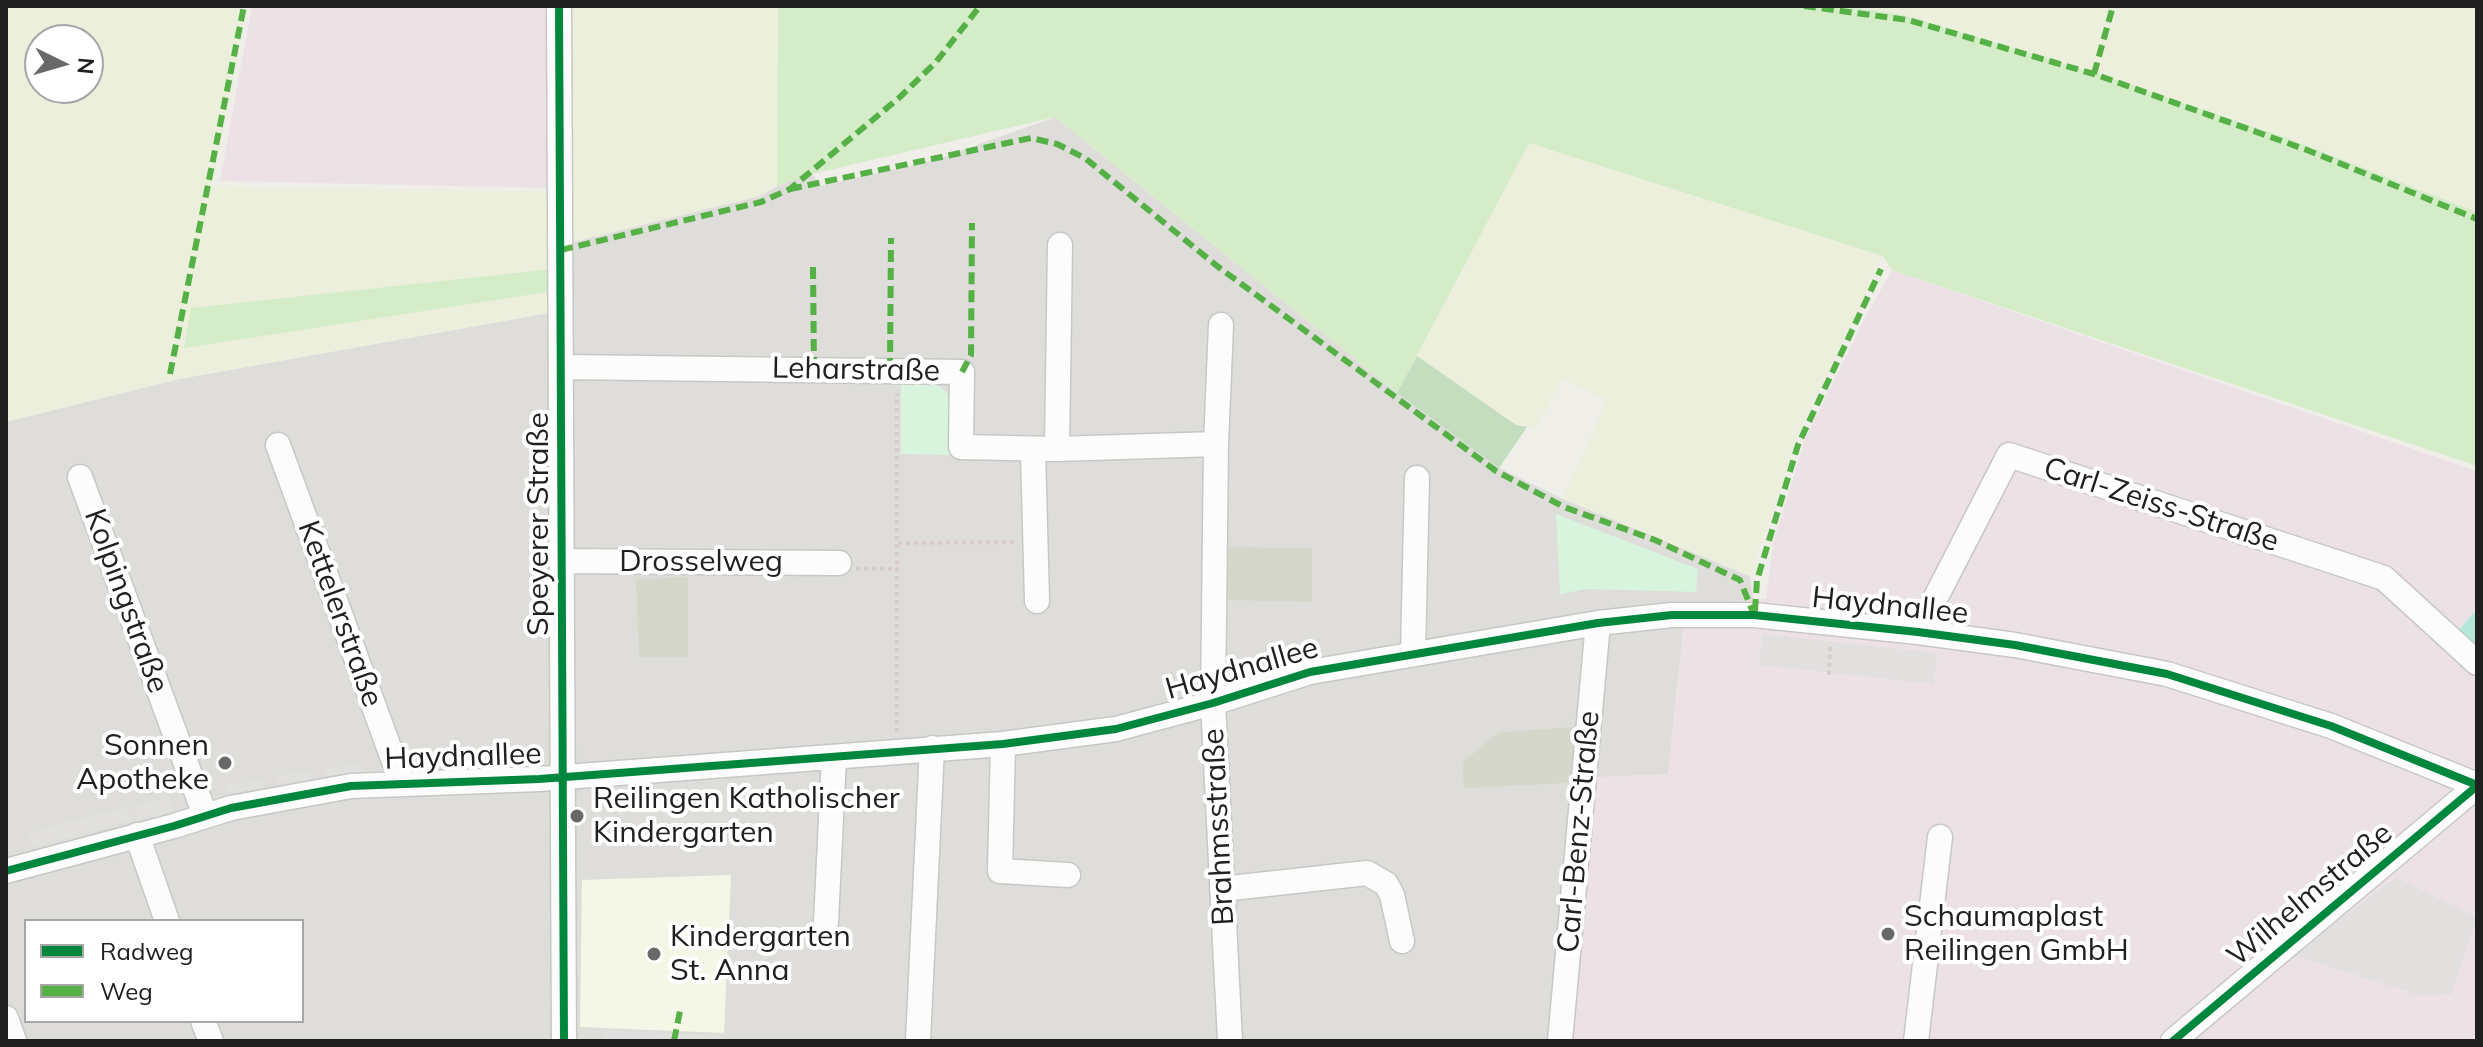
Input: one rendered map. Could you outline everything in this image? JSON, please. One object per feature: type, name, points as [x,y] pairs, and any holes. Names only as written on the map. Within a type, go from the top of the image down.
[{"type":"street","name":"Speyerer Straße","points":[[559,6],[564,1041]]},
{"type":"street","points":[[1037,601],[1036,542],[1060,245]]},
{"type":"street","name":"Brahmsstraße","points":[[1221,325],[1216,444],[1213,703],[1230,1041]]},
{"type":"street","name":"Leharstraße","points":[[563,367],[962,372],[961,447],[1045,450],[1216,444]]},
{"type":"street","name":"Kettelerstraße","points":[[278,445],[402,783]]},
{"type":"street","name":"Carl-Zeiss-Straße","points":[[1918,632],[2009,455],[2384,578],[2477,663]]},
{"type":"street","name":"Kolpingstraße","points":[[80,477],[205,815]]},
{"type":"street","points":[[1413,653],[1417,478]]},
{"type":"street","name":"Drosselweg","points":[[563,561],[839,563]]},
{"type":"street","name":"Haydnallee","points":[[7,867],[174,826],[254,802],[351,786],[564,778],[1003,744],[1116,729],[1310,672],[1598,623],[1686,615],[1754,615],[1918,632],[2015,645],[2167,674],[2331,726],[2477,786]]},
{"type":"street","name":"Carl-Benz-Straße","points":[[1560,1041],[1598,623]]},
{"type":"street","points":[[1003,744],[1000,871],[1068,875]]},
{"type":"street","points":[[918,1041],[932,748]]},
{"type":"street","points":[[826,922],[834,757]]},
{"type":"street","name":"Wilhelmstraße","points":[[2173,1041],[2477,786]]},
{"type":"street","points":[[137,835],[166,919]]},
{"type":"street","points":[[1916,1041],[1940,837]]},
{"type":"street","points":[[1222,889],[1367,873],[1386,884],[1392,895],[1402,941]]},
{"type":"street","points":[[6,1018],[14,1041]]},
{"type":"path","points":[[897,370],[897,752]]},
{"type":"path","points":[[898,543],[1036,542]]},
{"type":"path","points":[[839,563],[854,569],[898,569]]},
{"type":"path","points":[[1829,675],[1832,623]]},
{"type":"shaded area","points":[[6,6],[247,6],[212,186],[551,192],[567,6],[778,6],[777,186],[760,196],[552,247],[553,269],[191,308],[184,347],[554,291],[554,312],[179,379],[6,422]]},
{"type":"shaded area","points":[[252,6],[546,6],[550,188],[220,181]]},
{"type":"shaded area","points":[[1845,6],[2116,6],[2113,21],[2118,6],[2477,6],[2477,212],[2284,137],[2098,74],[1904,15]]},
{"type":"shaded area","points":[[1055,117],[1397,393],[1499,468],[1563,499],[1750,576],[1753,600],[1686,604],[1668,774],[1567,1041],[6,1041],[6,422],[179,379],[554,312],[552,247],[760,196],[777,186],[812,174],[821,186],[935,160]]},
{"type":"shaded area","points":[[1529,143],[1883,256],[1799,433],[1750,576],[1563,499],[1607,400],[1563,379],[1536,429],[1516,425],[1417,356]]},
{"type":"shaded area","points":[[1892,270],[2477,471],[2477,609],[2458,631],[2477,649],[2477,1041],[1567,1041],[1596,777],[1668,774],[1686,604],[1766,599],[1773,543],[1806,437]]},
{"type":"shaded area","points":[[1228,547],[1312,548],[1312,602],[1228,600]]},
{"type":"shaded area","points":[[688,577],[688,657],[639,657],[636,579]]},
{"type":"shaded area","points":[[2477,609],[2477,649],[2458,631]]},
{"type":"shaded area","points":[[1762,634],[1937,653],[1934,684],[1759,665]]},
{"type":"shaded area","points":[[1575,727],[1570,783],[1464,788],[1462,763],[1499,732]]},
{"type":"shaded area","points":[[361,765],[362,772],[326,776],[325,769]]},
{"type":"shaded area","points":[[311,771],[312,779],[277,783],[276,776]]},
{"type":"shaded area","points":[[261,780],[262,787],[226,793],[225,786]]},
{"type":"shaded area","points":[[171,797],[174,811],[138,820],[135,807]]},
{"type":"shaded area","points":[[126,807],[130,821],[32,847],[28,833]]},
{"type":"shaded area","name":"Kindergarten St. Anna","points":[[731,875],[724,1033],[580,1027],[582,880]]},
{"type":"shaded area","points":[[2396,877],[2477,917],[2451,994],[2421,996],[2294,955]]},
{"type":"shaded area","points":[[603,1030],[724,1036],[724,1041],[602,1041]]},
{"type":"green space","points":[[778,6],[1845,6],[1904,15],[2098,74],[2284,137],[2477,212],[2477,466],[1892,270],[1883,256],[1529,143],[1397,393],[1055,117],[812,174],[777,186]]},
{"type":"green space","points":[[553,269],[554,291],[184,348],[191,308]]},
{"type":"green space","points":[[1417,356],[1516,425],[1527,427],[1499,468],[1397,393]]},
{"type":"green space","points":[[930,378],[949,395],[949,455],[901,454],[901,379]]},
{"type":"green space","points":[[1556,514],[1698,569],[1696,592],[1586,589],[1560,594]]},
{"type":"marked path","points":[[170,374],[244,6]]},
{"type":"marked path","points":[[561,250],[761,202],[790,189],[900,97],[936,62],[980,6]]},
{"type":"marked path","points":[[1804,6],[1908,20],[2094,74],[2307,150],[2477,219]]},
{"type":"marked path","points":[[2094,74],[2113,6]]},
{"type":"marked path","points":[[790,189],[1031,138],[1057,144],[1085,158],[1217,266],[1496,471],[1564,507],[1655,540],[1740,580],[1754,615]]},
{"type":"marked path","points":[[962,372],[971,355],[972,223]]},
{"type":"marked path","points":[[890,370],[891,238]]},
{"type":"marked path","points":[[813,267],[814,370]]},
{"type":"marked path","points":[[1755,611],[1757,580],[1798,445],[1881,269]]},
{"type":"marked path","points":[[674,1041],[680,1011]]},
{"type":"cycle path","points":[[559,6],[564,1041]]},
{"type":"cycle path","points":[[6,871],[231,808],[351,786],[539,779],[1003,744],[1116,729],[1310,672],[1598,623],[1672,615],[1754,615],[1918,632],[2015,645],[2167,674],[2331,726],[2477,785]]},
{"type":"cycle path","points":[[2173,1041],[2477,786]]},
{"type":"place","name":"Sonnen Apotheke","points":[[225,763]]},
{"type":"place","name":"Reilingen Katholischer Kindergarten","points":[[577,816]]},
{"type":"place","name":"Schaumaplast Reilingen GmbH","points":[[1888,934]]},
{"type":"place","name":"Kindergarten St. Anna","points":[[654,954]]}]
